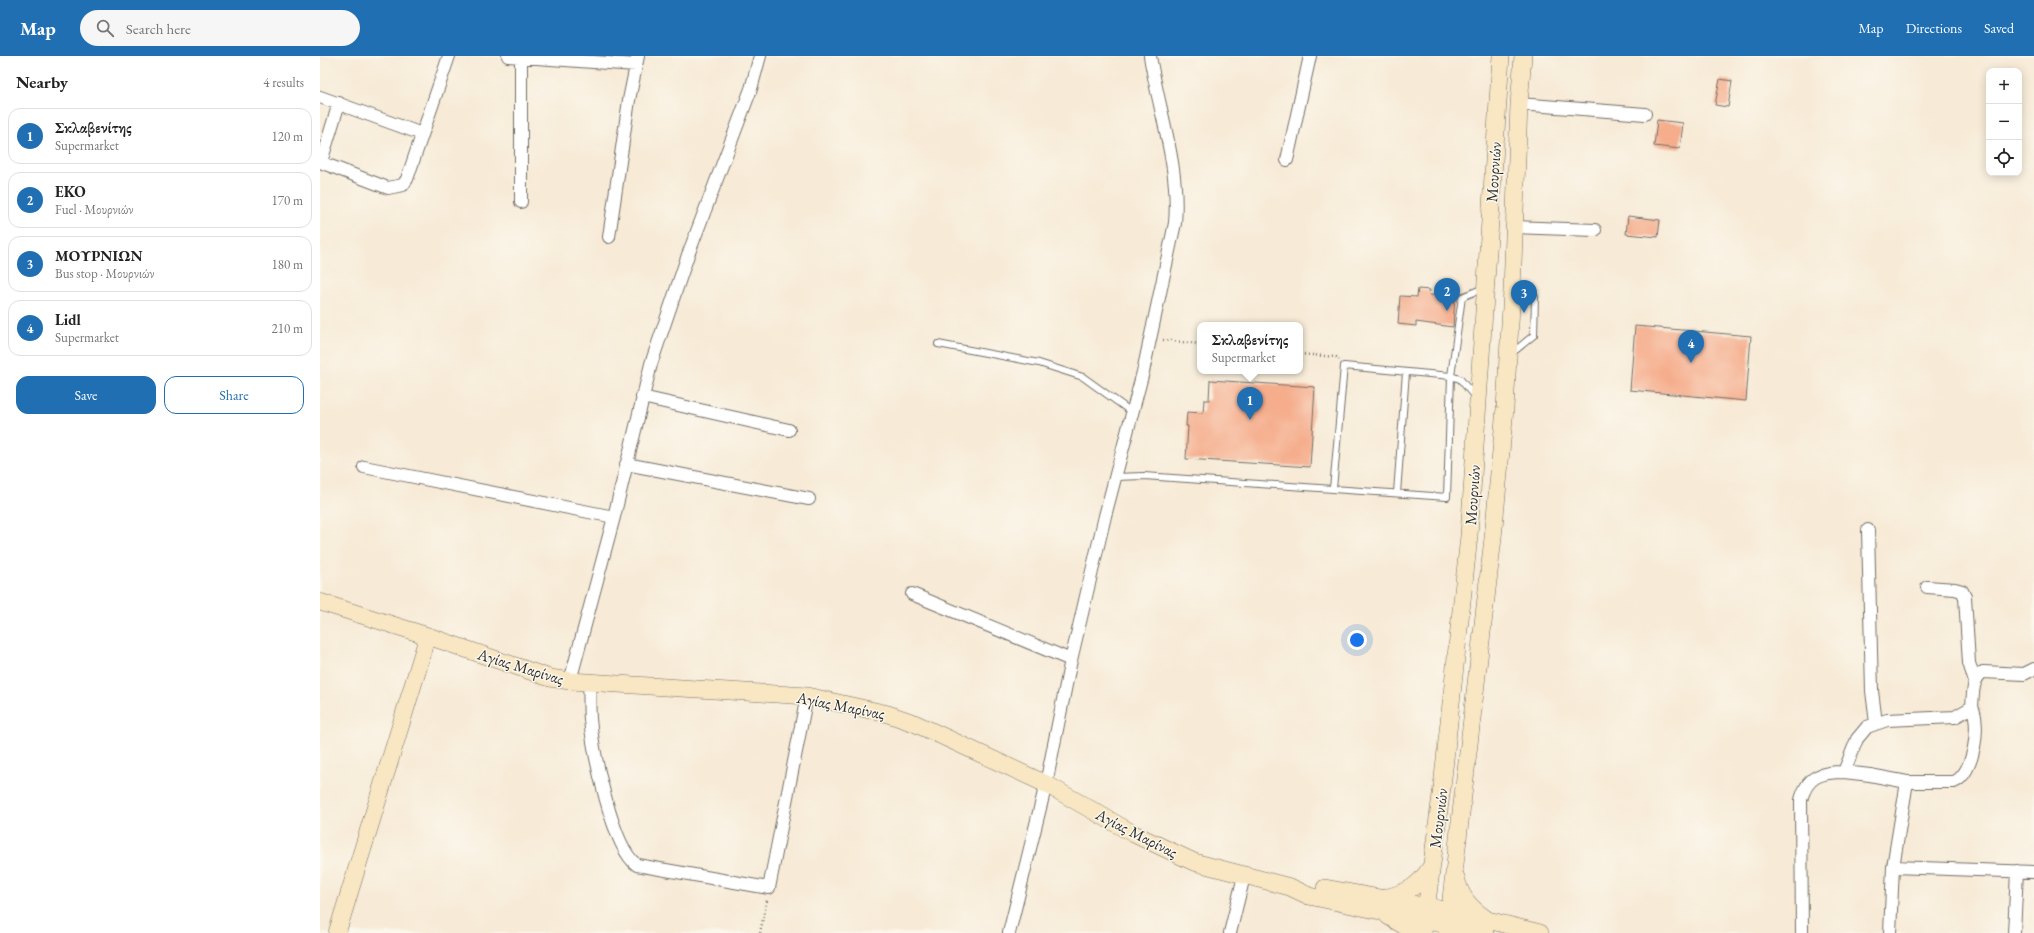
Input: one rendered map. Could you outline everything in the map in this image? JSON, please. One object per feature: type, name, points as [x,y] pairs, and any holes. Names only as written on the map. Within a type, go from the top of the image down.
[{"type":"main road","name":"Μουρνιών","points":[[1424,920],[1432,867],[1459,640],[1469,536],[1501,56]]},
{"type":"main road","name":"Μουρνιών","points":[[1449,923],[1492,546],[1513,281],[1519,104],[1523,56]]},
{"type":"main road","name":"Αγίας Μαρίνας","points":[[320,602],[428,636],[529,672],[570,681],[807,696],[888,714],[914,723],[1046,784],[1134,834],[1194,862],[1290,887],[1308,896],[1382,905],[1424,920],[1540,933]]},
{"type":"main road","points":[[337,933],[428,636]]},
{"type":"main road","points":[[1409,933],[1406,927],[1382,905],[1414,888],[1424,879],[1432,867]]},
{"type":"main road","points":[[1455,871],[1458,888],[1464,900],[1486,926]]},
{"type":"street","points":[[339,103],[321,162],[388,188],[396,188],[403,185],[407,179],[450,56]]},
{"type":"street","points":[[508,56],[521,58],[637,61],[609,237]]},
{"type":"street","points":[[570,681],[614,517],[651,364],[688,255],[751,89],[760,56]]},
{"type":"street","points":[[1009,933],[1046,784],[1071,660],[1115,477],[1151,338],[1175,223],[1177,201],[1175,178],[1150,56]]},
{"type":"street","points":[[1287,160],[1310,56]]},
{"type":"street","points":[[521,58],[521,202]]},
{"type":"street","points":[[320,97],[422,134]]},
{"type":"street","points":[[1519,104],[1645,114]]},
{"type":"street","points":[[1515,228],[1595,230]]},
{"type":"street","points":[[642,398],[789,430]]},
{"type":"street","points":[[626,464],[809,499]]},
{"type":"street","points":[[364,467],[614,517]]},
{"type":"street","points":[[1868,530],[1872,691],[1876,723]]},
{"type":"street","points":[[1927,587],[1962,591],[1965,597],[1969,663],[1975,682]]},
{"type":"street","points":[[912,594],[1071,660]]},
{"type":"street","points":[[1802,933],[1801,800],[1804,789],[1811,780],[1822,774],[1844,772],[1907,782],[1954,782],[1965,775],[1969,767],[1972,754],[1976,721],[1972,707],[1975,682],[1978,676],[1983,672],[2024,674],[2034,669]]},
{"type":"street","points":[[589,682],[592,729],[606,803],[625,853],[630,861],[637,865],[769,888],[807,696]]},
{"type":"street","points":[[1844,772],[1857,739],[1867,727],[1887,720],[1955,717],[1972,707]]},
{"type":"street","points":[[1890,933],[1893,867],[1907,782]]},
{"type":"street","points":[[1893,867],[2034,872]]},
{"type":"street","points":[[2014,933],[2016,871]]},
{"type":"street","points":[[1230,933],[1244,876]]},
{"type":"lane","points":[[1508,357],[1534,335],[1535,298],[1513,281]]},
{"type":"lane","points":[[1115,477],[1144,476],[1447,497],[1451,376],[1462,298],[1485,287]]},
{"type":"lane","points":[[938,344],[1039,363],[1083,377],[1133,412]]},
{"type":"lane","points":[[1333,489],[1344,366],[1460,378],[1479,402]]},
{"type":"lane","points":[[1397,493],[1406,372]]},
{"type":"path","points":[[1151,338],[1197,344]]},
{"type":"path","points":[[1303,354],[1336,357],[1344,366]]},
{"type":"path","points":[[760,933],[769,888]]},
{"type":"building","points":[[1720,79],[1732,81],[1728,107],[1715,105]]},
{"type":"building","points":[[1657,120],[1683,123],[1680,149],[1654,146]]},
{"type":"building","points":[[1628,216],[1660,220],[1658,237],[1626,234]]},
{"type":"building","points":[[1418,289],[1430,290],[1429,295],[1455,296],[1453,327],[1416,322],[1416,326],[1398,324],[1400,296],[1417,297]]},
{"type":"building","points":[[1635,326],[1751,336],[1746,401],[1630,390]]},
{"type":"building","points":[[1210,380],[1315,387],[1310,467],[1186,459],[1188,426],[1186,426],[1187,412],[1203,413],[1204,400],[1209,400]]},
{"type":"place","name":"EKO","points":[[1447,311]]},
{"type":"place","name":"ΜΟΥΡΝΙΩΝ","points":[[1524,313]]},
{"type":"place","name":"Lidl","points":[[1691,363]]},
{"type":"place","name":"Σκλαβενίτης","points":[[1250,420]]}]
